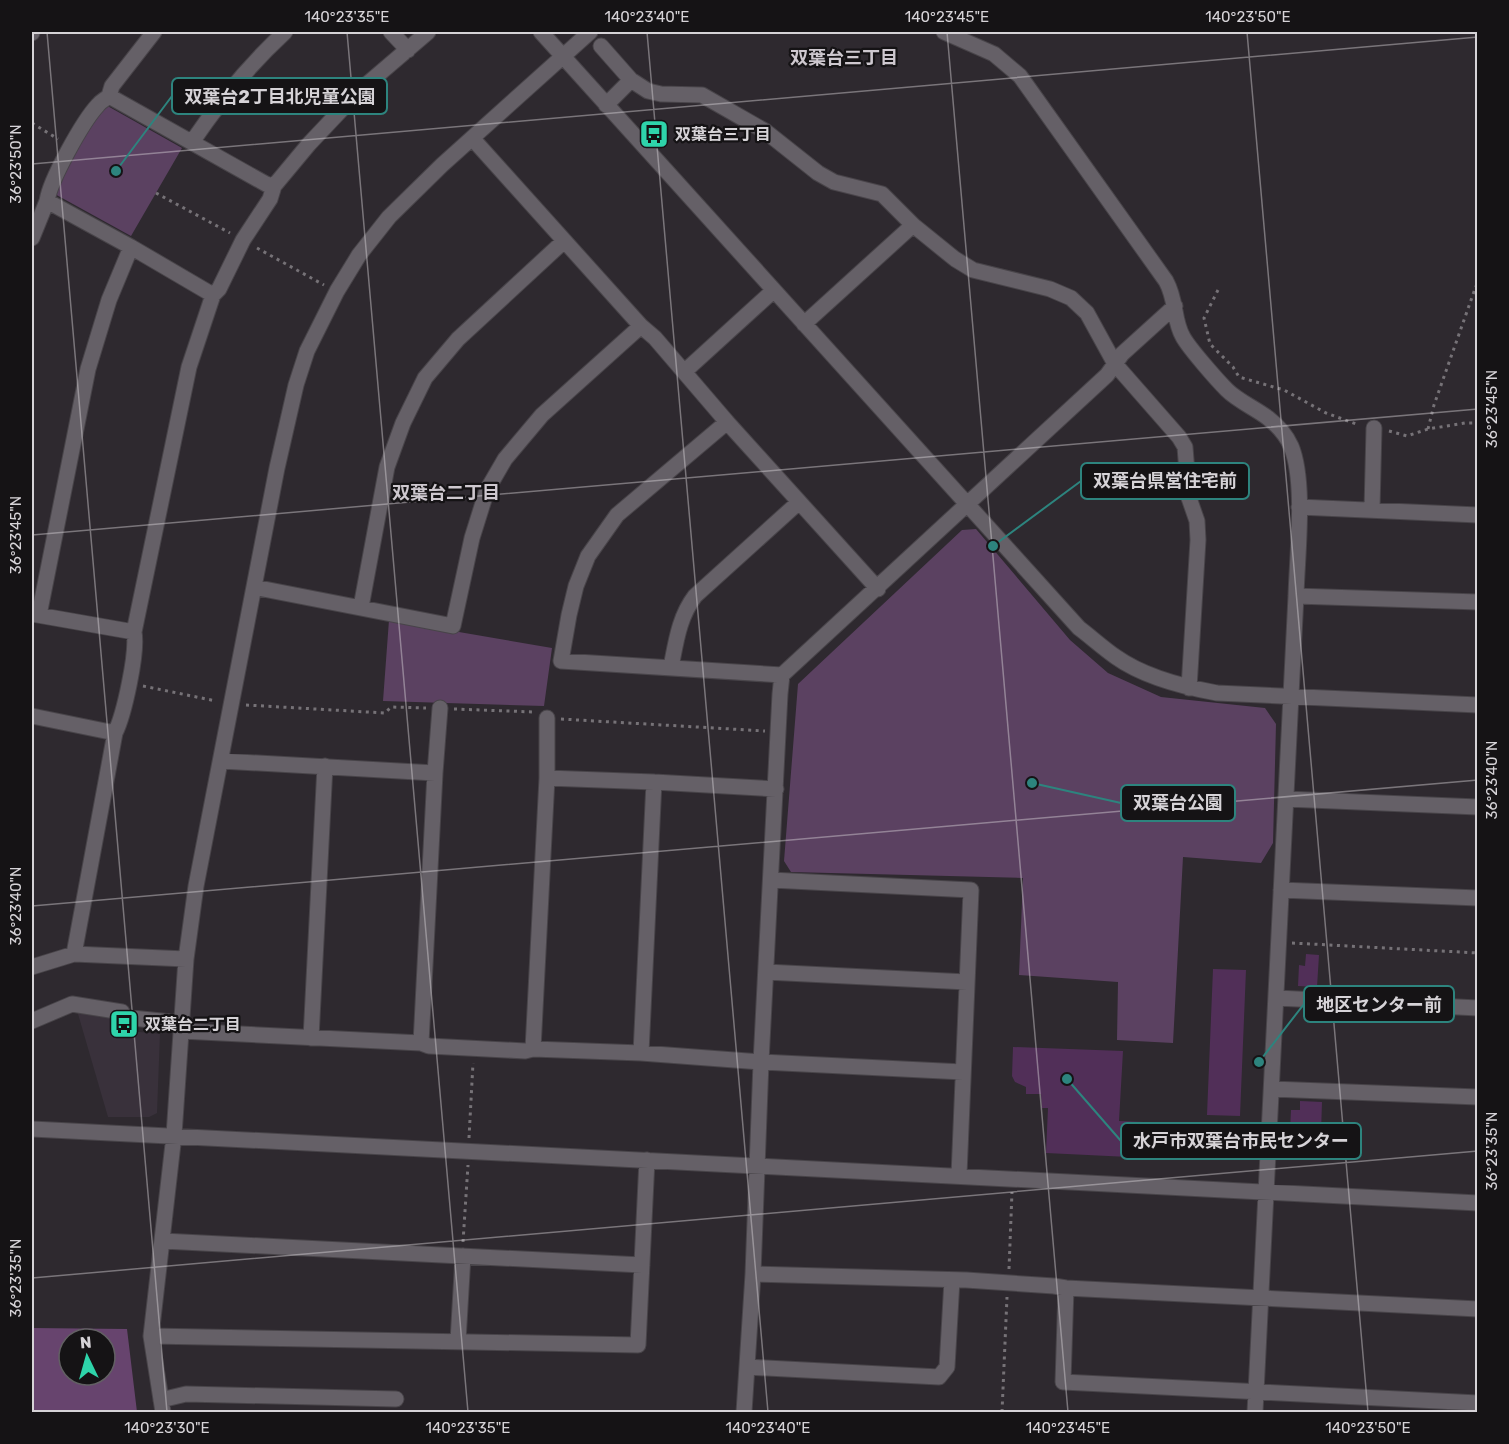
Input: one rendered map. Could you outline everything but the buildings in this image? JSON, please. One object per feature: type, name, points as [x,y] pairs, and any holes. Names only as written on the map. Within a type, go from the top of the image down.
[{"type":"street","points":[[32,238],[49,191],[71,147],[98,104],[109,96],[112,86],[154,32]]},
{"type":"street","points":[[192,142],[214,109],[243,74],[285,32]]},
{"type":"street","points":[[391,32],[408,50]]},
{"type":"street","points":[[74,954],[115,733],[129,682],[136,641],[135,632],[189,367],[213,295],[219,289],[243,240],[270,199],[274,186],[309,144],[360,91],[428,32]]},
{"type":"street","points":[[541,32],[1079,628],[1118,658],[1156,677],[1189,688],[1217,693],[1478,705]]},
{"type":"street","points":[[396,1399],[186,1394],[162,1406],[151,1336],[174,1135],[186,959],[196,886],[286,420],[307,351],[323,317],[359,255],[389,217],[413,191],[590,32]]},
{"type":"street","points":[[944,32],[994,54],[1020,76],[1166,281],[1173,294],[1183,338],[1227,391],[1281,429],[1291,445],[1296,464],[1299,507],[1296,596],[1255,1413]]},
{"type":"street","points":[[601,46],[631,80],[648,91],[661,94],[702,95],[765,131],[818,173],[834,182],[882,194],[913,225],[955,259],[974,270],[1050,289],[1071,298],[1087,313],[1115,364],[1179,437],[1185,447],[1189,498],[1197,521],[1198,540],[1189,688]]},
{"type":"street","points":[[606,105],[631,80]]},
{"type":"street","points":[[109,96],[266,184],[274,186]]},
{"type":"street","points":[[472,138],[641,326],[655,338],[727,422],[878,589]]},
{"type":"street","points":[[47,201],[213,295]]},
{"type":"street","points":[[804,324],[913,225]]},
{"type":"street","points":[[361,607],[387,467],[403,423],[425,378],[458,339],[564,241]]},
{"type":"street","points":[[131,247],[109,300],[88,369],[35,614],[135,632]]},
{"type":"street","points":[[684,372],[773,291]]},
{"type":"street","points":[[744,1413],[753,1274],[761,1062],[782,675],[878,589],[1107,375],[1122,354],[1175,306]]},
{"type":"street","points":[[254,587],[453,626],[472,538],[487,490],[501,467],[542,415],[641,326]]},
{"type":"street","points":[[727,422],[617,515],[588,556],[568,615],[561,661],[782,675]]},
{"type":"street","points":[[1372,509],[1374,428]]},
{"type":"street","points":[[671,667],[680,623],[686,607],[695,596],[800,502]]},
{"type":"street","points":[[1299,507],[1478,515]]},
{"type":"street","points":[[1296,596],[1478,602]]},
{"type":"street","points":[[421,1043],[440,708]]},
{"type":"street","points":[[32,716],[115,733]]},
{"type":"street","points":[[533,1049],[547,778],[547,718]]},
{"type":"street","points":[[220,761],[435,773]]},
{"type":"street","points":[[311,1038],[325,766]]},
{"type":"street","points":[[547,778],[776,789]]},
{"type":"street","points":[[641,1053],[654,782]]},
{"type":"street","points":[[1286,799],[1478,807]]},
{"type":"street","points":[[771,880],[971,890],[959,1175]]},
{"type":"street","points":[[1281,890],[1478,898]]},
{"type":"street","points":[[32,968],[74,954],[186,959]]},
{"type":"street","points":[[766,972],[967,982]]},
{"type":"street","points":[[1277,998],[1478,1008]]},
{"type":"street","points":[[32,1021],[72,1004],[122,1012],[122,1017],[181,1027],[311,1038],[525,1051],[533,1049],[641,1053],[761,1062],[963,1072]]},
{"type":"street","points":[[1272,1089],[1478,1097]]},
{"type":"street","points":[[32,1129],[1478,1203]]},
{"type":"street","points":[[151,1336],[638,1345],[647,1160]]},
{"type":"street","points":[[163,1241],[463,1252],[642,1264]]},
{"type":"street","points":[[458,1341],[463,1252]]},
{"type":"street","points":[[753,1274],[1008,1282],[1066,1288],[1478,1309]]},
{"type":"street","points":[[747,1367],[939,1377],[947,1367],[952,1280]]},
{"type":"street","points":[[1066,1288],[1063,1382],[1478,1403]]},
{"type":"path","points":[[32,123],[71,147]]},
{"type":"path","points":[[1428,429],[1434,405],[1476,286]]},
{"type":"path","points":[[1218,290],[1204,318],[1210,344],[1233,367],[1239,377],[1284,390],[1326,413],[1358,425],[1407,436],[1428,429],[1478,423]]},
{"type":"path","points":[[1298,944],[1478,953]]},
{"type":"path","points":[[470,1131],[474,1048]]},
{"type":"path","points":[[463,1252],[468,1170]]},
{"type":"path","points":[[1002,1413],[1012,1197]]},
{"type":"shaded area","points":[[104,104],[182,148],[131,236],[53,193],[75,150]]},
{"type":"shaded area","points":[[976,529],[1070,640],[1108,673],[1161,697],[1265,708],[1276,724],[1273,843],[1261,863],[1183,857],[1173,1043],[1117,1040],[1118,982],[1019,975],[1023,878],[791,872],[784,861],[798,684],[962,530]]},
{"type":"shaded area","points":[[389,620],[552,648],[544,706],[383,701]]},
{"type":"shaded area","points":[[76,1007],[120,1015],[119,1030],[160,1034],[157,1113],[149,1117],[108,1117]]},
{"type":"shaded area","points":[[32,1328],[57,1328],[57,1387],[117,1387],[117,1329],[127,1329],[137,1412],[32,1412]]},
{"type":"place","name":"双葉台三丁目","points":[[654,134]]},
{"type":"place","name":"双葉台2丁目北児童公園","points":[[116,171]]},
{"type":"place","name":"双葉台県営住宅前","points":[[993,546]]},
{"type":"place","name":"双葉台公園","points":[[1032,783]]},
{"type":"place","name":"双葉台二丁目","points":[[124,1024]]},
{"type":"place","name":"地区センター前","points":[[1259,1062]]},
{"type":"place","name":"水戸市双葉台市民センター","points":[[1067,1079]]},
{"type":"district","name":"双葉台三丁目","points":[[844,58]]},
{"type":"district","name":"双葉台二丁目","points":[[446,493]]}]
